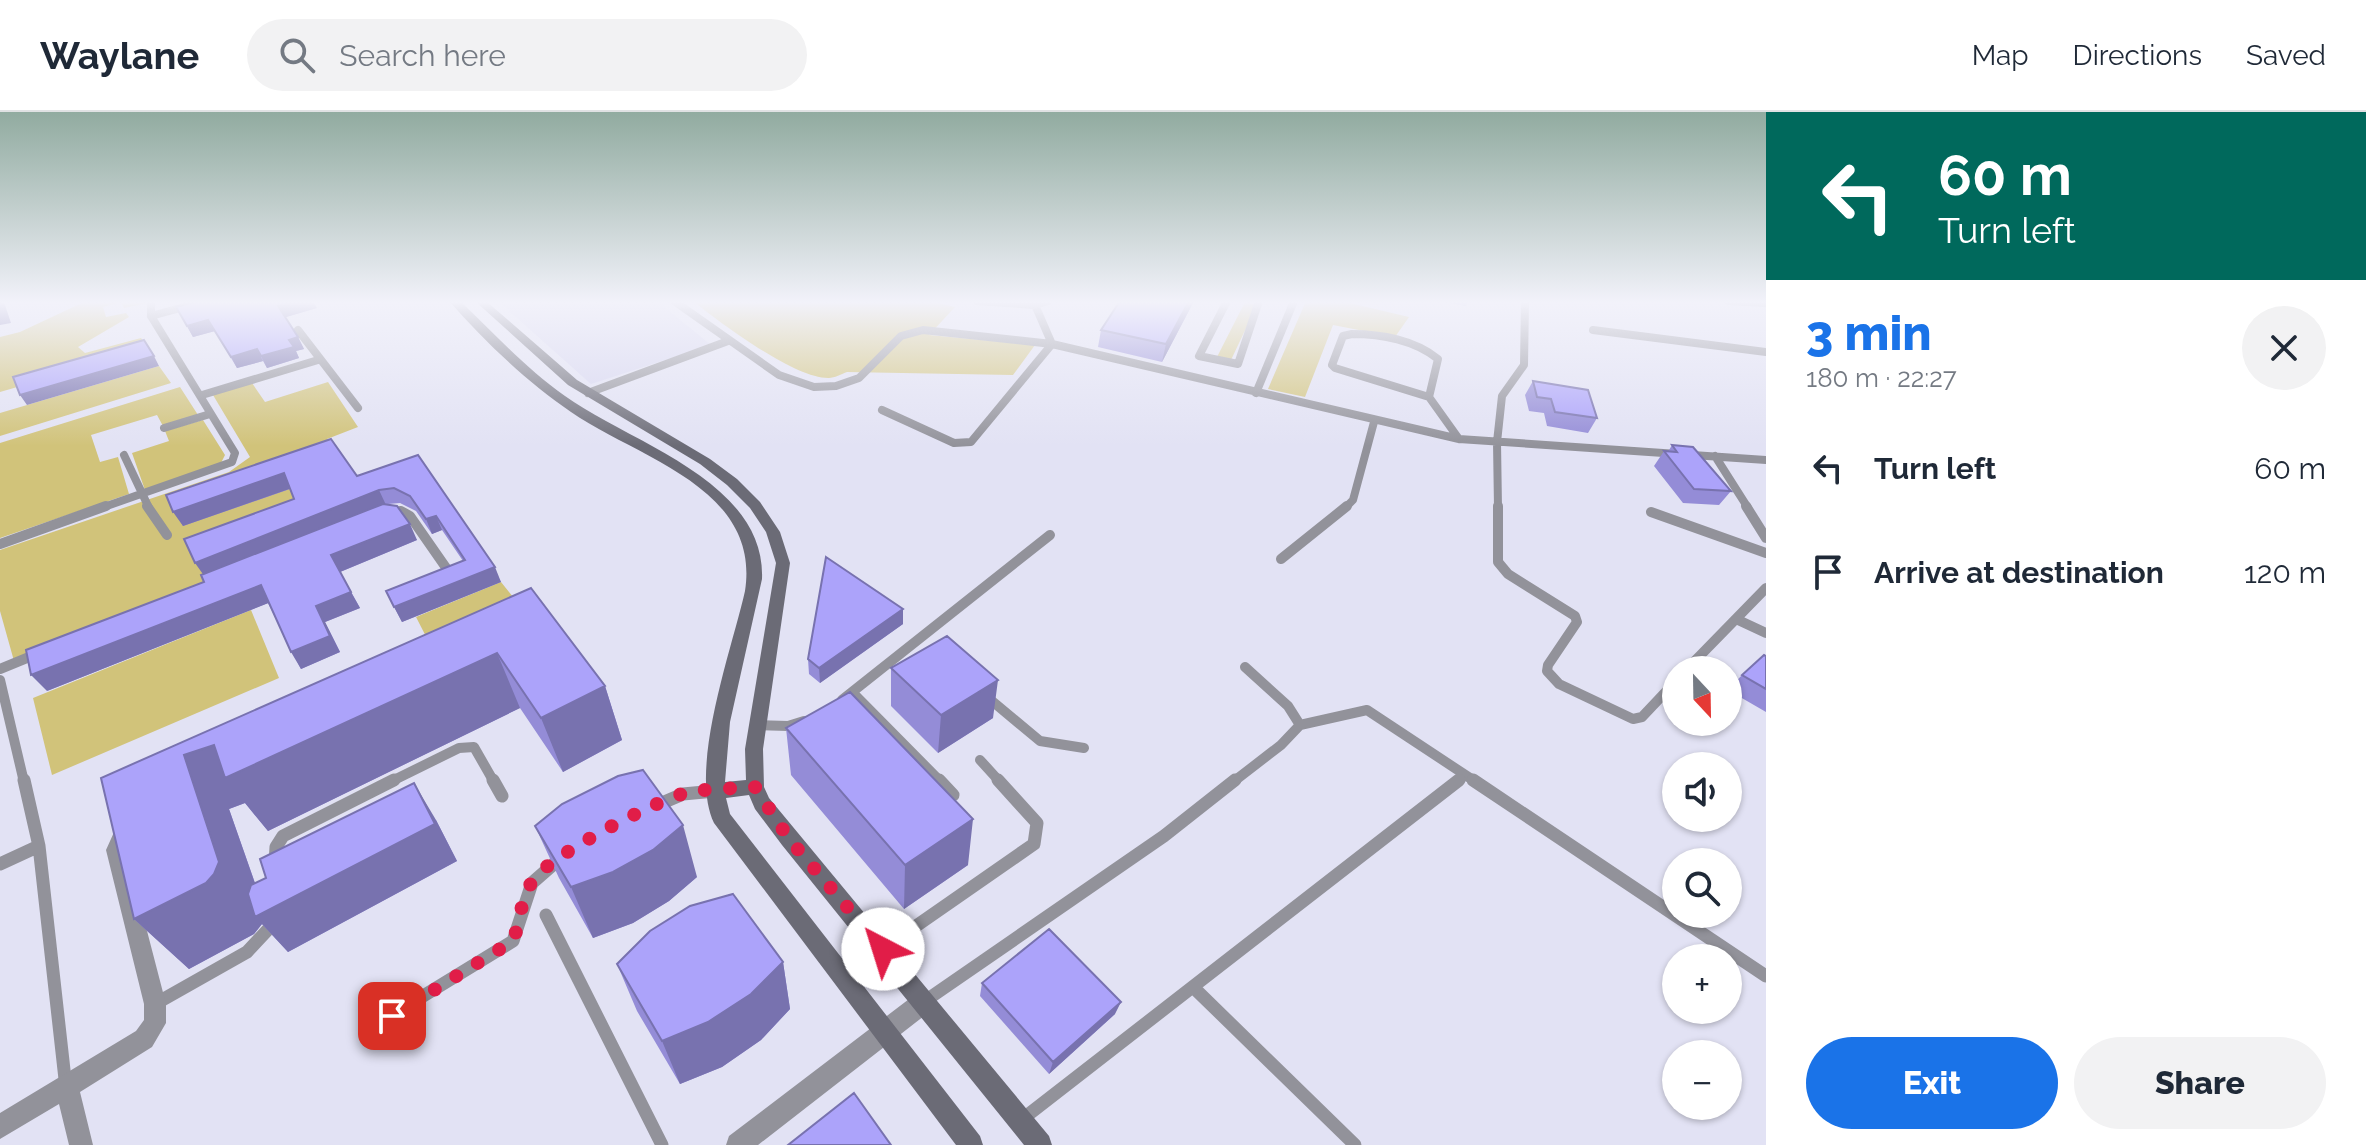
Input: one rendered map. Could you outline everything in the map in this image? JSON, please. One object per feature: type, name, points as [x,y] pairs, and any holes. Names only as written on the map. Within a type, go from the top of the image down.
[{"type":"main road","points":[[506,349],[557,397],[702,485],[727,504],[748,534],[756,569],[719,746],[715,791],[721,817],[971,1145]]},
{"type":"main road","points":[[537,349],[588,393],[739,487],[773,527],[783,563],[754,749],[755,787],[789,839],[883,949],[1040,1145]]},
{"type":"main road","points":[[715,791],[755,787]]},
{"type":"street","points":[[0,1127],[144,1039],[155,1023],[155,1004],[116,850],[122,836],[144,823]]},
{"type":"street","points":[[738,1145],[925,1001]]},
{"type":"street","points":[[67,1088],[81,1145]]},
{"type":"lane","points":[[0,544],[232,462],[235,453],[172,349]]},
{"type":"lane","points":[[311,349],[358,408]]},
{"type":"lane","points":[[588,393],[706,349]]},
{"type":"lane","points":[[740,349],[779,375],[814,387],[836,386],[859,378],[890,349]]},
{"type":"lane","points":[[882,410],[954,443],[971,442],[1048,349]]},
{"type":"lane","points":[[1074,349],[1374,422],[1459,439],[1766,460]]},
{"type":"lane","points":[[1202,349],[1199,356],[1231,365],[1238,364],[1243,349]]},
{"type":"lane","points":[[1256,393],[1274,349]]},
{"type":"lane","points":[[1338,349],[1332,365],[1339,372],[1429,397],[1459,439]]},
{"type":"lane","points":[[1427,349],[1438,359],[1429,397]]},
{"type":"lane","points":[[1524,349],[1524,365],[1502,396],[1497,442],[1498,562],[1508,574],[1569,611],[1577,622],[1548,665],[1552,678],[1619,716],[1633,719],[1642,717],[1662,696]]},
{"type":"lane","points":[[1744,349],[1766,352]]},
{"type":"lane","points":[[202,395],[318,360]]},
{"type":"lane","points":[[164,428],[210,414]]},
{"type":"lane","points":[[1281,559],[1333,521],[1353,500],[1374,422]]},
{"type":"lane","points":[[124,455],[140,496],[167,535]]},
{"type":"lane","points":[[1715,456],[1766,538]]},
{"type":"lane","points":[[374,518],[401,511],[410,516],[449,572]]},
{"type":"lane","points":[[1651,512],[1766,553]]},
{"type":"lane","points":[[832,706],[853,693],[919,636],[1050,535]]},
{"type":"lane","points":[[1700,656],[1766,588]]},
{"type":"lane","points":[[1736,619],[1766,633]]},
{"type":"lane","points":[[919,636],[930,647]]},
{"type":"lane","points":[[0,669],[58,646]]},
{"type":"lane","points":[[1245,667],[1288,706],[1300,725]]},
{"type":"lane","points":[[0,680],[5,724],[39,846],[67,1088]]},
{"type":"lane","points":[[977,688],[1036,740],[1058,750],[1084,748]]},
{"type":"lane","points":[[853,693],[953,795]]},
{"type":"lane","points":[[925,1001],[1164,836],[1281,745],[1300,725],[1367,710],[1463,777],[1766,976]]},
{"type":"lane","points":[[758,725],[788,726],[811,719]]},
{"type":"lane","points":[[275,884],[276,847],[283,836],[459,748],[474,747],[502,796]]},
{"type":"lane","points":[[883,949],[1034,844],[1037,823],[980,760]]},
{"type":"lane","points":[[1020,1121],[1463,777]]},
{"type":"lane","points":[[642,812],[683,794],[715,791]]},
{"type":"lane","points":[[0,864],[39,846]]},
{"type":"lane","points":[[366,1031],[513,941],[520,921],[521,902],[533,881],[547,865],[574,849]]},
{"type":"lane","points":[[155,1004],[247,952],[274,924],[274,912]]},
{"type":"lane","points":[[546,915],[662,1145]]},
{"type":"lane","points":[[1193,987],[1355,1145]]},
{"type":"shaded area","points":[[0,349],[81,349],[85,353],[99,349],[148,349],[0,392]]},
{"type":"shaded area","points":[[552,349],[698,349],[591,384]]},
{"type":"shaded area","points":[[761,349],[1032,349],[1013,375],[847,372],[829,378],[814,376]]},
{"type":"shaded area","points":[[1221,349],[1236,349],[1231,360],[1217,357]]},
{"type":"shaded area","points":[[1285,349],[1324,349],[1305,397],[1268,389]]},
{"type":"shaded area","points":[[159,366],[171,383],[0,436],[0,413]]},
{"type":"shaded area","points":[[328,382],[358,427],[327,439],[380,522],[14,661],[0,611],[0,550],[229,472],[250,457],[213,395],[252,383],[265,402]]},
{"type":"shaded area","points":[[180,387],[198,415],[163,426],[157,415],[91,435],[100,462],[118,457],[129,494],[0,538],[0,443]]},
{"type":"shaded area","points":[[203,420],[225,455],[221,463],[145,490],[132,453],[169,441],[165,431]]},
{"type":"shaded area","points":[[501,582],[543,634],[435,654],[416,617]]},
{"type":"shaded area","points":[[251,610],[279,678],[52,775],[33,698]]},
{"type":"building","points":[[111,349],[150,349],[154,356],[20,395],[13,377]]},
{"type":"building","points":[[226,349],[256,349],[231,357]]},
{"type":"building","points":[[257,349],[286,349],[261,356]]},
{"type":"building","points":[[1533,381],[1588,390],[1597,418],[1555,412],[1551,399],[1537,397]]},
{"type":"building","points":[[331,439],[357,476],[418,455],[495,567],[394,607],[386,591],[465,560],[436,516],[426,519],[410,496],[394,488],[379,490],[195,563],[184,539],[294,499],[284,473],[173,512],[166,495]]},
{"type":"building","points":[[1672,445],[1693,447],[1731,491],[1694,489],[1664,451],[1677,452]]},
{"type":"building","points":[[383,504],[397,506],[410,524],[331,555],[351,592],[316,606],[330,636],[291,652],[261,585],[31,675],[26,650],[204,582],[201,575]]},
{"type":"building","points":[[826,557],[903,609],[819,668],[808,659]]},
{"type":"building","points":[[531,588],[605,686],[541,718],[497,653],[225,778],[214,745],[184,755],[219,862],[206,883],[134,919],[101,778]]},
{"type":"building","points":[[947,636],[998,680],[941,715],[891,668]]},
{"type":"building","points":[[1764,655],[1766,656],[1766,689],[1742,675]]},
{"type":"building","points":[[850,692],[973,819],[905,865],[786,728]]},
{"type":"building","points":[[643,770],[683,825],[653,850],[613,872],[571,887],[535,826],[562,804],[618,776]]},
{"type":"building","points":[[414,783],[435,824],[255,917],[248,894],[251,885],[266,878],[260,859]]},
{"type":"building","points":[[733,894],[783,962],[751,994],[708,1022],[662,1041],[617,964],[650,931],[690,906]]},
{"type":"building","points":[[1049,929],[1121,1002],[1053,1062],[982,983]]},
{"type":"building","points":[[854,1093],[891,1145],[788,1145]]},
{"type":"route","points":[[392,1016],[513,941],[520,921],[521,902],[547,865],[629,819],[683,794],[755,787],[762,803],[789,839],[883,949]]}]
